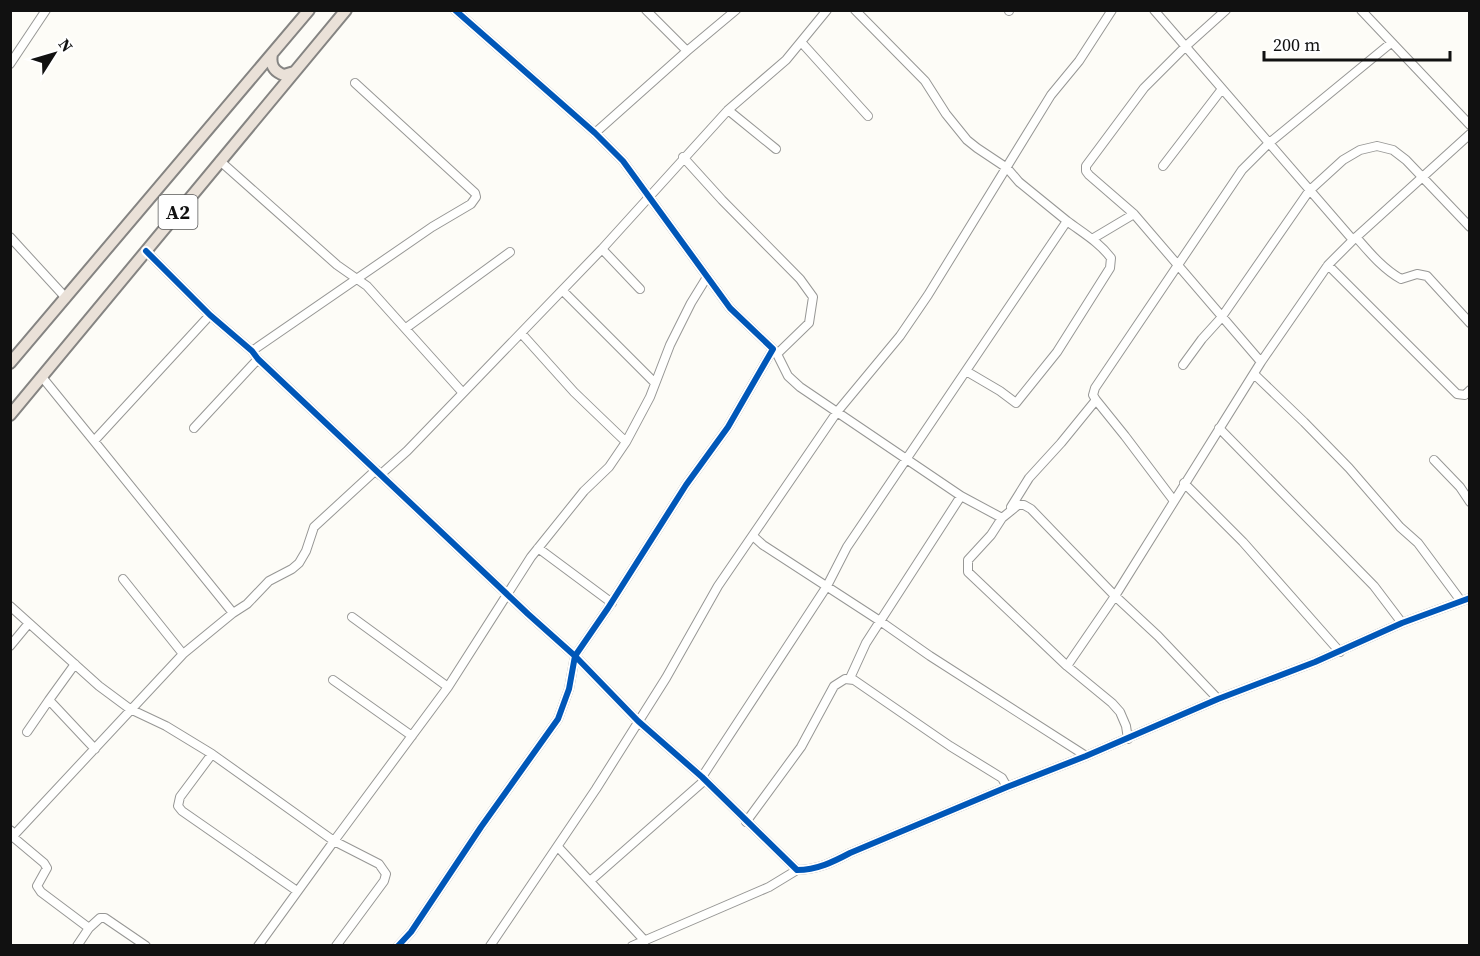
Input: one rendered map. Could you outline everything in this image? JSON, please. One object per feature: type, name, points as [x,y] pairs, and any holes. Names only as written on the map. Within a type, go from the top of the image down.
[{"type":"highway","name":"A2","points":[[10,363],[309,10]]},
{"type":"highway","name":"A2","points":[[10,415],[346,10]]},
{"type":"highway","points":[[272,54],[271,60],[276,71],[284,75],[295,71]]},
{"type":"street","points":[[10,64],[46,10]]},
{"type":"street","points":[[455,10],[595,133],[622,160],[730,308],[775,352],[788,376],[961,496],[1002,518]]},
{"type":"street","points":[[646,10],[687,51]]},
{"type":"street","points":[[595,133],[736,10]]},
{"type":"street","points":[[89,928],[41,892],[37,886],[39,879],[46,871],[44,863],[12,835],[183,654],[247,604],[269,581],[292,569],[298,563],[306,551],[314,527],[415,443],[563,291],[728,110],[786,60],[827,10]]},
{"type":"street","points":[[855,10],[925,81],[946,114],[967,140],[1007,168],[1019,182],[1092,239],[1111,258],[1110,268],[1057,352],[1016,404],[1000,391],[966,372]]},
{"type":"street","points":[[490,945],[558,847],[638,721],[718,586],[837,412],[900,336],[928,295],[1051,95],[1079,61],[1112,10]]},
{"type":"street","points":[[1154,10],[1309,191],[1382,266],[1401,279],[1418,274],[1427,276],[1470,323]]},
{"type":"street","points":[[1226,10],[1144,88],[1086,166],[1086,171],[1134,214],[1221,318],[1262,362]]},
{"type":"street","points":[[1361,10],[1390,44],[1470,125]]},
{"type":"street","points":[[802,42],[867,116]]},
{"type":"street","points":[[1174,501],[1096,400],[1093,395],[1098,383],[1242,170],[1268,144],[1390,44]]},
{"type":"street","points":[[252,351],[432,227],[471,204],[476,197],[475,193],[355,83]]},
{"type":"street","points":[[1163,166],[1222,89]]},
{"type":"street","points":[[728,110],[776,149]]},
{"type":"street","points":[[1067,666],[1114,596],[1254,374],[1328,265],[1354,238],[1470,134]]},
{"type":"street","points":[[1183,365],[1221,318],[1309,191],[1343,160],[1360,150],[1377,146],[1393,150],[1470,227]]},
{"type":"street","points":[[398,945],[411,932],[481,827],[558,719],[569,689],[575,656],[612,603],[686,485],[728,427],[775,352],[809,323],[813,297],[800,279],[722,200],[684,157]]},
{"type":"street","points":[[220,161],[337,265],[367,286],[463,393]]},
{"type":"street","points":[[1092,239],[1134,214]]},
{"type":"street","points":[[590,882],[703,778],[827,586],[847,548],[1067,221]]},
{"type":"street","points":[[10,237],[66,298]]},
{"type":"street","points":[[602,249],[640,289]]},
{"type":"street","points":[[146,251],[210,315],[252,351],[378,473],[575,656],[638,721],[703,778],[797,870]]},
{"type":"street","points":[[406,328],[510,252]]},
{"type":"street","points":[[1328,265],[1457,394],[1465,395],[1470,390]]},
{"type":"street","points":[[258,945],[448,687],[538,548],[584,491],[609,467],[626,442],[655,383],[670,345],[707,277]]},
{"type":"street","points":[[563,291],[655,383]]},
{"type":"street","points":[[94,441],[210,315]]},
{"type":"street","points":[[521,333],[589,408],[626,442]]},
{"type":"street","points":[[194,428],[258,359]]},
{"type":"street","points":[[632,945],[769,887],[797,870],[826,865],[1218,699],[1340,652],[1402,623],[1465,599],[1418,543],[1400,527],[1348,468],[1254,374]]},
{"type":"street","points":[[42,377],[234,613]]},
{"type":"street","points":[[1010,510],[1029,478],[1096,400]]},
{"type":"street","points":[[1219,428],[1374,586],[1402,623]]},
{"type":"street","points":[[1434,460],[1460,487],[1470,502]]},
{"type":"street","points":[[1184,483],[1243,542],[1340,652]]},
{"type":"street","points":[[746,822],[801,747],[834,686],[850,678],[866,643],[961,496]]},
{"type":"street","points":[[1128,739],[1120,712],[1112,703],[1067,666],[968,572],[968,560],[991,535],[1002,518],[1018,505],[1031,509],[1114,596],[1158,636],[1218,699]]},
{"type":"street","points":[[753,536],[763,545],[930,656],[1086,756]]},
{"type":"street","points":[[538,548],[612,603]]},
{"type":"street","points":[[123,579],[183,654]]},
{"type":"street","points":[[10,606],[99,686],[130,709],[166,726],[212,754],[334,841],[379,864],[386,874],[384,881],[336,945]]},
{"type":"street","points":[[352,617],[448,687]]},
{"type":"street","points":[[10,646],[29,623]]},
{"type":"street","points":[[27,732],[75,664]]},
{"type":"street","points":[[850,678],[950,746],[1002,778],[1007,787]]},
{"type":"street","points":[[333,680],[412,736]]},
{"type":"street","points":[[49,700],[95,749]]},
{"type":"street","points":[[212,754],[180,797],[178,806],[297,891]]},
{"type":"street","points":[[558,847],[645,940]]},
{"type":"street","points":[[77,945],[89,928],[100,918],[105,918],[146,945]]},
{"type":"cycle path","points":[[398,946],[411,932],[481,827],[558,719],[569,689],[575,656],[686,485],[728,427],[773,349],[730,308],[623,161],[595,133],[455,10]]},
{"type":"cycle path","points":[[146,251],[210,315],[252,351],[575,656],[638,721],[702,777],[797,870],[811,869],[831,862],[1218,699],[1315,662],[1402,623],[1470,598]]}]
